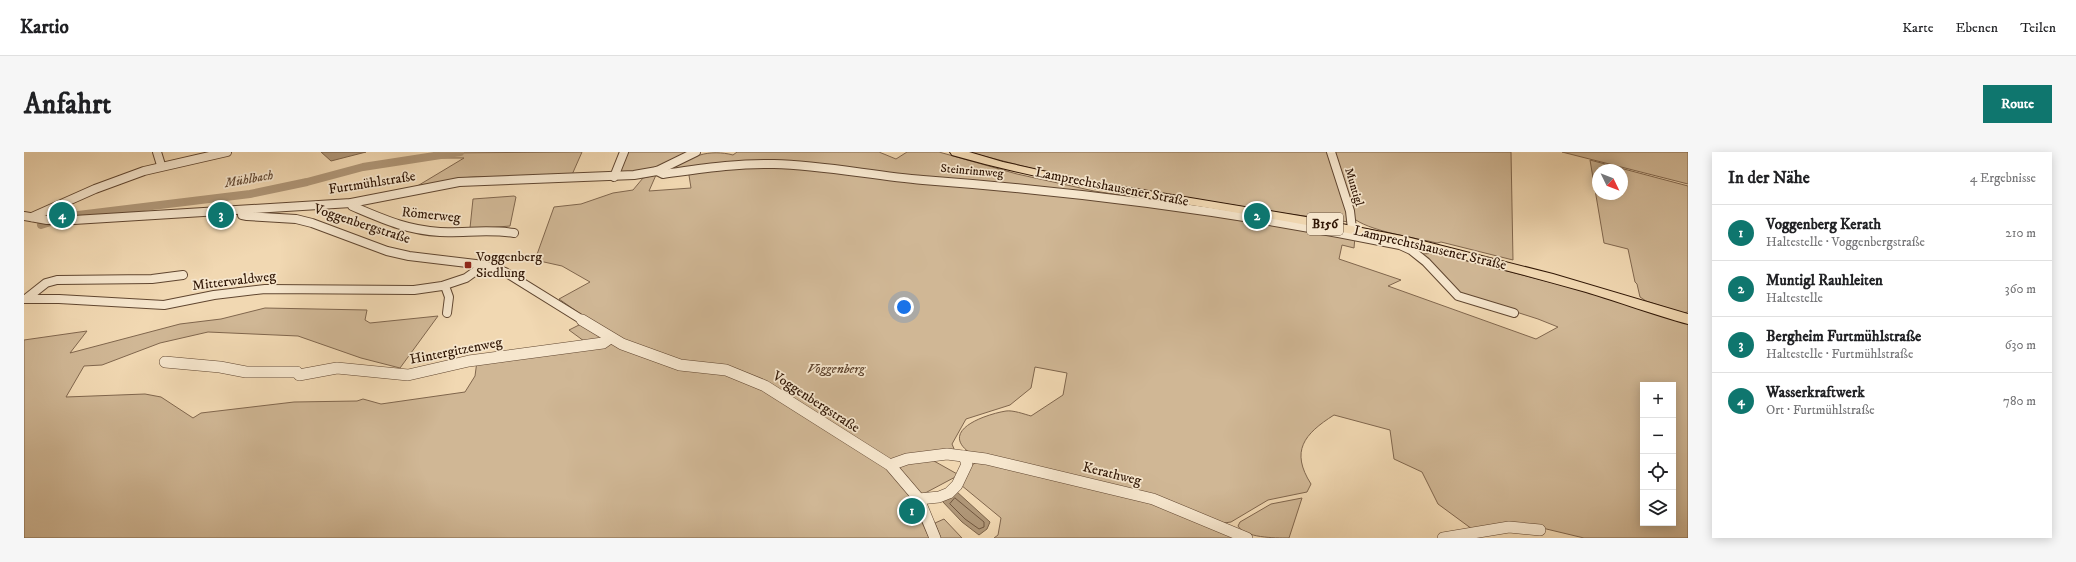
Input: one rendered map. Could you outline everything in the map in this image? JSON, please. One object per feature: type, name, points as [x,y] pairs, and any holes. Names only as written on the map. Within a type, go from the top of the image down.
[{"type":"main road","name":"Lamprechtshausener Straße","points":[[956,152],[1074,182],[1352,229],[1506,265],[1688,319]]},
{"type":"street","points":[[157,152],[161,165]]},
{"type":"street","points":[[28,217],[161,165],[208,157],[227,152]]},
{"type":"street","points":[[614,177],[624,152]]},
{"type":"street","name":"Furtmühlstraße","points":[[28,217],[59,220],[351,203],[459,182],[614,177],[657,171],[696,152]]},
{"type":"street","name":"Muntigl","points":[[1331,152],[1350,212],[1352,229]]},
{"type":"street","name":"Steinrinnweg","points":[[657,171],[663,174],[740,165],[790,165],[864,174],[984,184],[1178,205],[1328,230],[1410,248],[1439,275],[1458,296],[1514,313]]},
{"type":"street","name":"Römerweg","points":[[351,203],[352,206],[398,226],[440,232],[496,230],[514,233]]},
{"type":"street","name":"Voggenbergstraße","points":[[242,210],[242,215],[247,216],[296,219],[312,223],[387,251],[409,256],[484,265],[505,272],[543,294],[610,338],[680,365],[726,370],[765,386],[890,465],[919,499],[935,538]]},
{"type":"street","name":"Mitterwaldweg","points":[[26,298],[166,305],[216,295],[272,289],[297,288],[384,291],[420,289],[445,286],[470,276],[484,265]]},
{"type":"street","name":"Mitterwaldweg","points":[[26,298],[42,285],[57,280],[152,279],[183,275]]},
{"type":"street","points":[[445,286],[449,297],[448,313]]},
{"type":"street","name":"Hintergitzenweg","points":[[165,362],[220,367],[246,372],[297,372],[299,375],[337,368],[408,375],[469,361],[603,343],[610,338]]},
{"type":"street","name":"Kerathweg","points":[[890,465],[907,459],[947,454],[986,459],[1153,499],[1247,538]]},
{"type":"street","points":[[919,499],[926,496],[940,497],[949,493],[956,486],[967,464],[964,456]]},
{"type":"street","points":[[1443,538],[1509,527],[1540,530]]},
{"type":"green space","points":[[582,152],[571,177],[459,178],[414,188],[464,158],[436,158],[432,157],[433,153]]},
{"type":"green space","name":"Voggenberg","points":[[626,152],[690,152],[700,155],[708,153],[725,153],[733,155],[737,152],[879,152],[896,159],[907,152],[939,152],[1017,174],[1094,191],[1172,203],[1355,237],[1354,248],[1342,245],[1339,259],[1401,280],[1388,286],[1536,339],[1558,327],[1538,319],[1457,293],[1446,277],[1424,258],[1422,254],[1437,253],[1581,290],[1688,321],[1688,538],[1584,538],[1538,527],[1472,529],[1438,504],[1422,472],[1394,459],[1390,430],[1334,415],[1315,429],[1303,444],[1301,453],[1302,462],[1311,484],[1307,492],[1268,500],[1231,522],[1224,523],[970,453],[962,445],[959,437],[962,430],[969,424],[988,416],[1006,411],[1031,416],[1063,395],[1067,373],[1035,367],[1031,388],[1010,405],[966,419],[952,444],[957,456],[934,461],[959,475],[912,500],[929,538],[24,538],[24,340],[87,331],[70,353],[180,324],[221,319],[265,308],[367,310],[365,320],[370,323],[438,316],[400,368],[361,358],[298,336],[208,332],[160,343],[102,365],[84,366],[66,397],[145,394],[161,397],[193,418],[201,413],[294,402],[357,401],[363,399],[381,404],[465,392],[475,376],[477,361],[588,344],[569,330],[589,320],[559,299],[590,282],[562,266],[535,260],[554,207],[581,204],[613,193],[633,190],[643,178],[656,175],[649,191],[691,188],[688,169],[617,175]]},
{"type":"green space","points":[[968,152],[1330,152],[1349,222],[1282,213],[1110,185],[1038,170]]},
{"type":"green space","points":[[1333,152],[1511,152],[1513,260],[1441,242],[1437,243],[1392,233],[1359,222],[1352,217]]},
{"type":"green space","points":[[1562,152],[1688,152],[1688,184],[1628,169],[1628,164],[1609,164]]},
{"type":"green space","points":[[1590,160],[1605,164],[1592,164],[1592,172]]},
{"type":"green space","points":[[1628,170],[1688,186],[1688,312],[1683,313],[1646,301],[1640,297],[1637,284],[1635,282],[1628,249],[1604,243],[1597,200],[1628,200]]},
{"type":"green space","points":[[516,197],[510,226],[470,228],[473,199]]},
{"type":"green space","points":[[977,462],[1138,497],[1239,538],[994,538],[998,535],[1001,518],[961,485],[972,465]]},
{"type":"green space","points":[[1302,498],[1289,538],[1253,535],[1242,530],[1238,526],[1240,522],[1271,504]]},
{"type":"green space","points":[[944,519],[962,538],[941,538],[935,523]]},
{"type":"water","points":[[321,152],[366,152],[331,161]]},
{"type":"water","points":[[956,491],[990,522],[987,529],[979,535],[962,522],[942,501]]},
{"type":"waterway","name":"Mühlbach","points":[[41,225],[70,216],[250,194],[307,182],[363,167],[460,152]]},
{"type":"place","name":"Wasserkraftwerk","points":[[62,215]]},
{"type":"place","name":"Bergheim Furtmühlstraße","points":[[221,215]]},
{"type":"place","name":"Muntigl Rauhleiten","points":[[1257,216]]},
{"type":"place","name":"Voggenberg Siedlung","points":[[468,265]]},
{"type":"place","name":"Voggenberg Kerath","points":[[912,511]]}]
